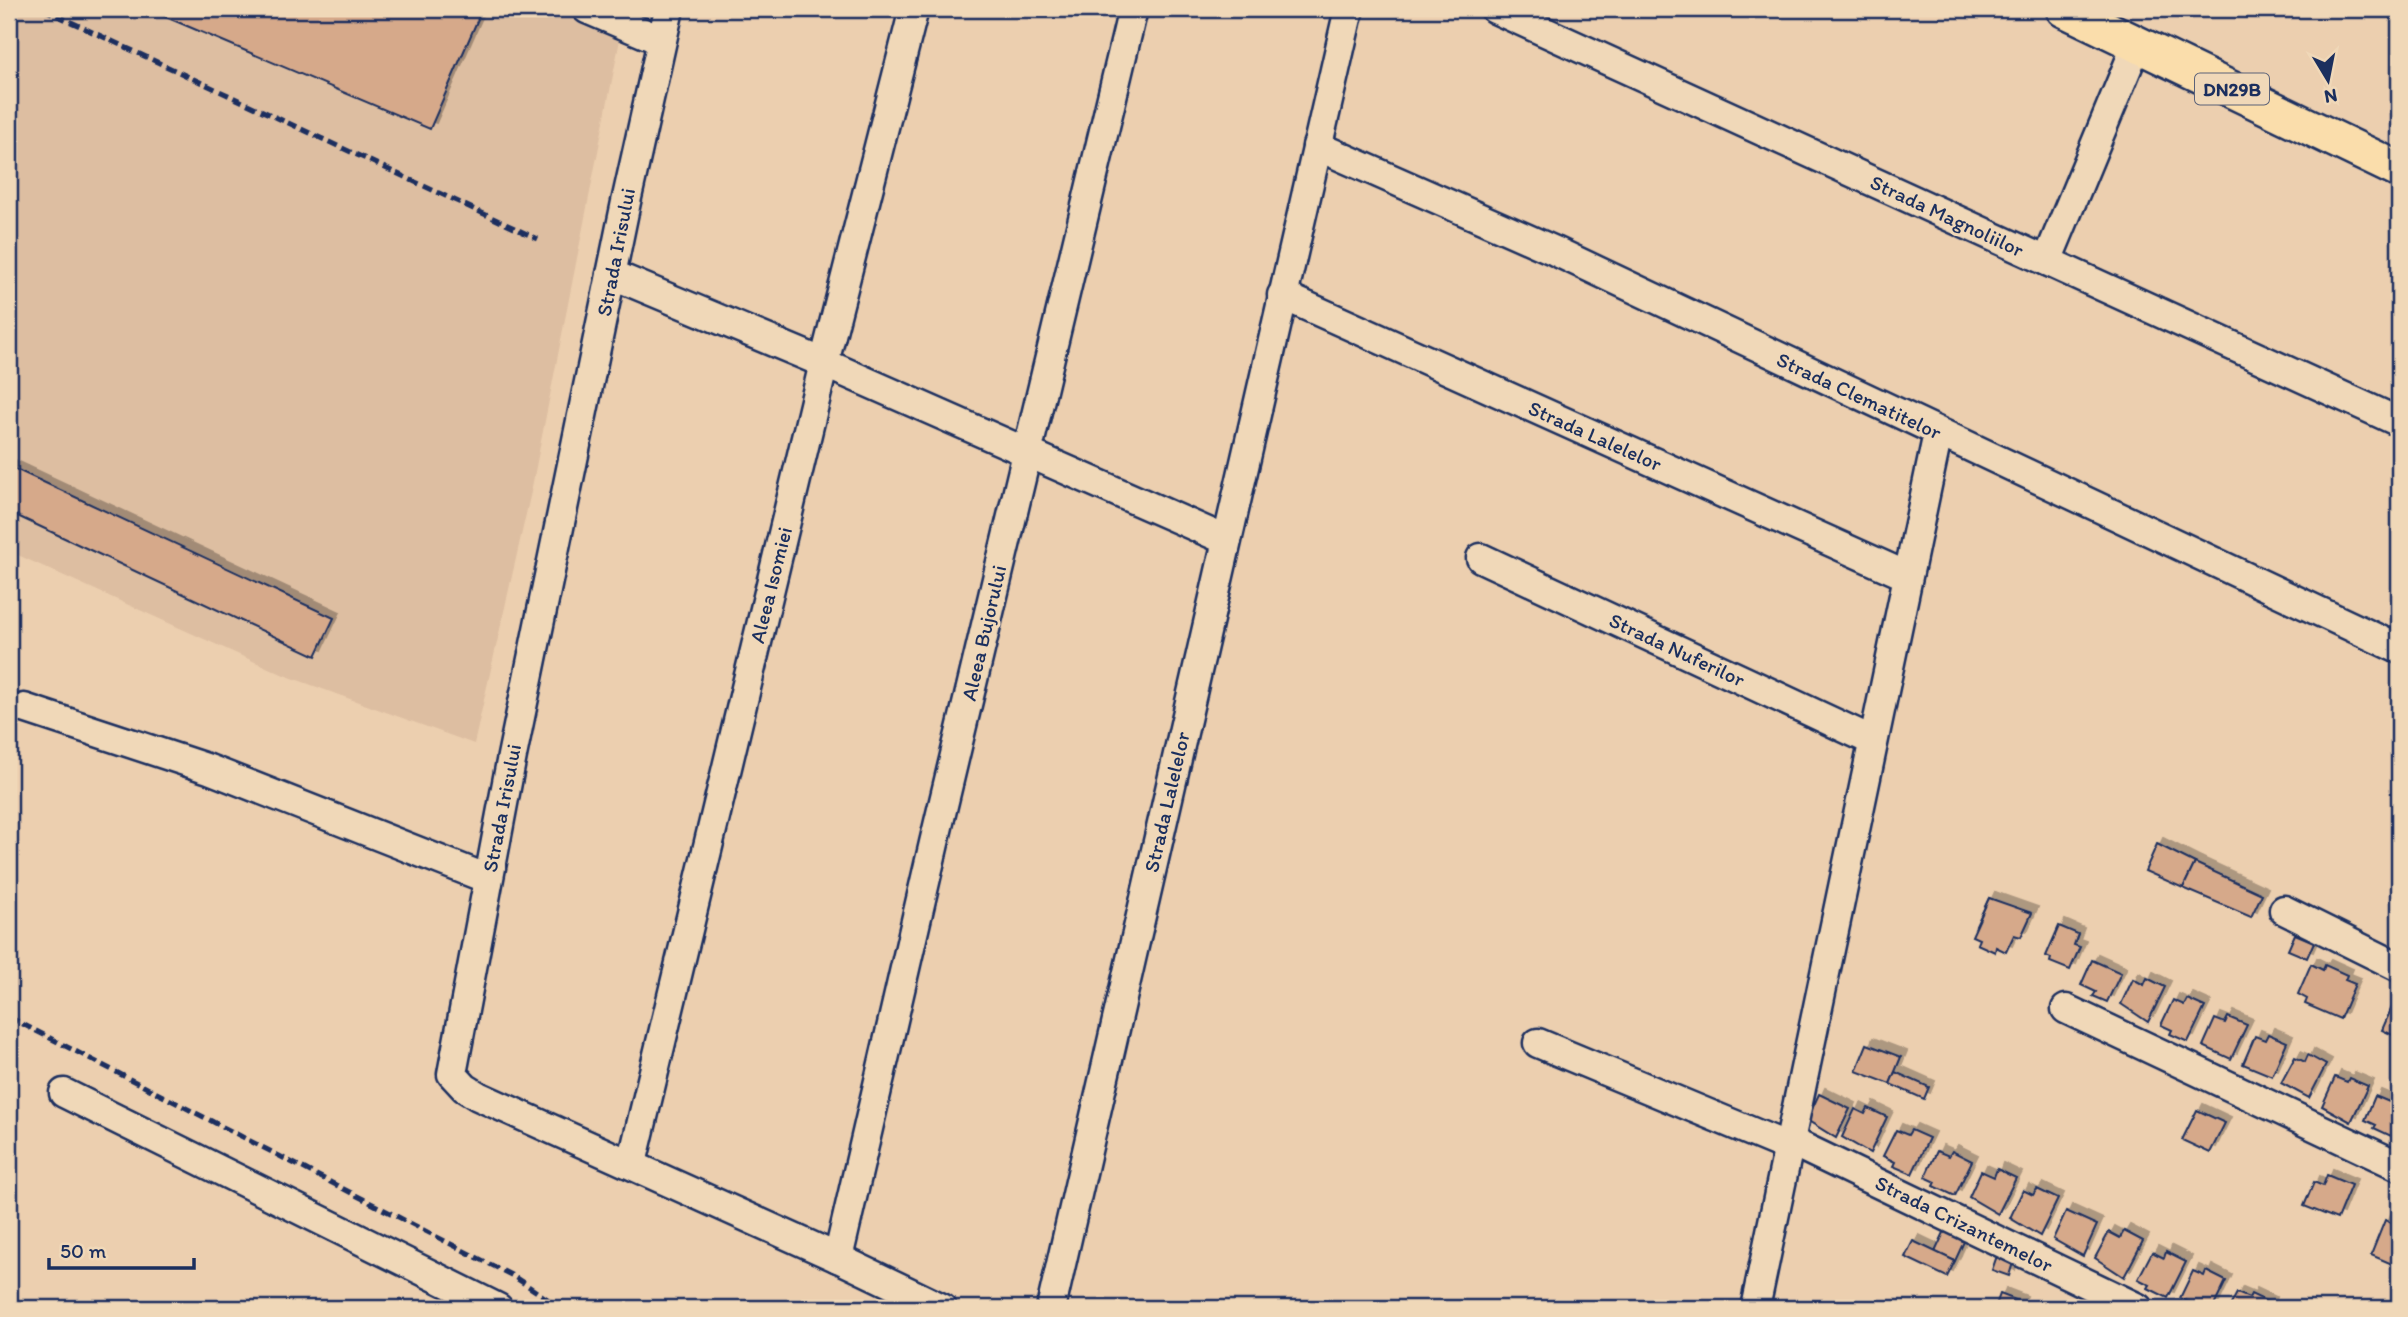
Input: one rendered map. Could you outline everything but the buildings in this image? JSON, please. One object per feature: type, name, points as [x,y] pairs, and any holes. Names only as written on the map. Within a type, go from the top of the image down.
[{"type":"main road","name":"DN29B","points":[[2064,9],[2399,170]]},
{"type":"street","points":[[587,9],[660,40]]},
{"type":"street","name":"Strada Irisului","points":[[669,9],[660,40],[611,274],[488,879],[452,1074],[458,1083],[478,1096],[632,1163],[942,1308]]},
{"type":"street","name":"Aleea Isomiei","points":[[632,1163],[824,363],[914,9]]},
{"type":"street","name":"Aleea Bujorului","points":[[838,1258],[1133,9]]},
{"type":"street","name":"Strada Lalelelor","points":[[1051,1308],[1349,9]]},
{"type":"street","name":"Strada Magnoliilor","points":[[1495,9],[2399,422]]},
{"type":"street","points":[[2047,261],[2137,44]]},
{"type":"street","name":"Strada Clematitelor","points":[[1317,146],[1555,251],[2399,649]]},
{"type":"street","points":[[611,274],[824,363],[1226,540]]},
{"type":"street","name":"Strada Lalelelor","points":[[1282,295],[1907,576]]},
{"type":"street","points":[[1755,1308],[1938,433]]},
{"type":"street","name":"Strada Nuferilor","points":[[1481,558],[1873,741]]},
{"type":"street","points":[[24,708],[209,769],[488,879]]},
{"type":"street","points":[[2284,910],[2399,967]]},
{"type":"street","points":[[2066,1009],[2399,1167]]},
{"type":"street","points":[[1538,1043],[1789,1144]]},
{"type":"street","points":[[64,1093],[498,1308]]},
{"type":"street","name":"Strada Crizantemelor","points":[[1789,1144],[2138,1308]]},
{"type":"shaded area","points":[[9,9],[626,9],[531,492],[474,744],[284,675],[9,551]]},
{"type":"railway","points":[[43,9],[538,239]]},
{"type":"railway","points":[[9,1017],[513,1276],[561,1308]]}]
